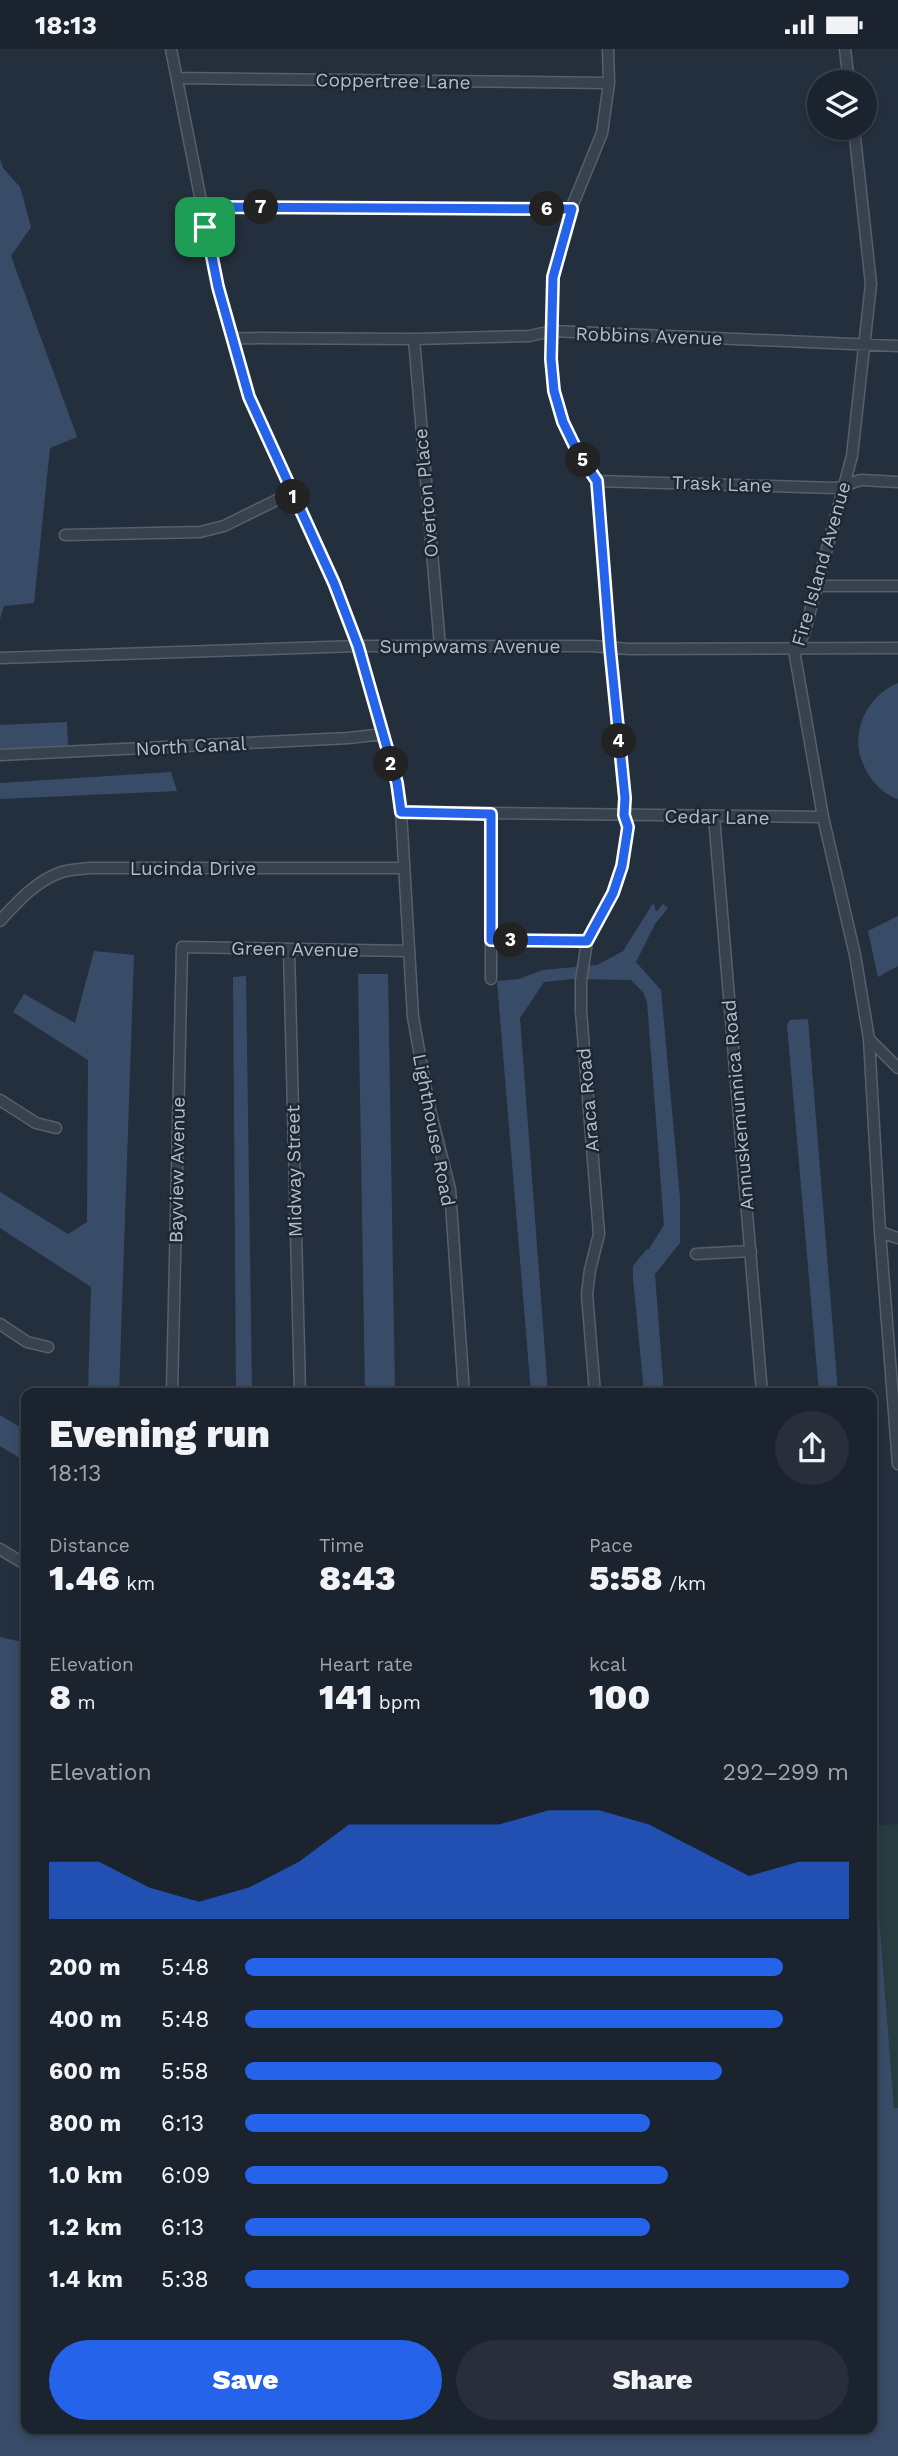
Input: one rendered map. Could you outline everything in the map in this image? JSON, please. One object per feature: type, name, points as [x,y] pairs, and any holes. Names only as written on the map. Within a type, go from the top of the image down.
[{"type":"street","points":[[171,49],[218,287],[249,397],[334,583],[358,646],[397,783],[408,951]]},
{"type":"street","points":[[597,481],[577,451],[563,422],[554,391],[553,277],[572,209],[602,133],[610,83],[608,49]]},
{"type":"street","points":[[845,49],[848,70]]},
{"type":"street","name":"Coppertree Lane","points":[[177,78],[610,83]]},
{"type":"street","name":"Fire Island Avenue","points":[[855,140],[871,283],[852,456],[804,634],[794,650],[823,817],[855,955],[869,1039],[880,1232],[898,1464]]},
{"type":"street","points":[[202,207],[572,209]]},
{"type":"street","name":"Robbins Avenue","points":[[233,338],[414,339],[529,336],[552,331],[898,347]]},
{"type":"street","name":"Overton Place","points":[[414,339],[440,646]]},
{"type":"street","name":"Trask Lane","points":[[597,481],[836,488],[861,480],[898,482]]},
{"type":"street","name":"Araca Road","points":[[595,1388],[587,1294],[599,1234],[581,1011],[582,964],[587,941],[613,893],[622,866],[628,827],[624,815],[625,798],[597,481]]},
{"type":"street","points":[[65,535],[200,532],[224,526],[291,493]]},
{"type":"street","points":[[817,586],[898,586]]},
{"type":"street","name":"Sumpwams Avenue","points":[[0,658],[358,646],[592,646],[794,650],[898,648]]},
{"type":"street","name":"North Canal","points":[[0,755],[383,734]]},
{"type":"street","name":"Cedar Lane","points":[[401,812],[823,817]]},
{"type":"street","points":[[491,814],[491,979]]},
{"type":"street","name":"Annuskemunnica Road","points":[[714,817],[762,1388]]},
{"type":"street","name":"Lucinda Drive","points":[[0,921],[22,897],[43,881],[62,872],[90,868],[404,869]]},
{"type":"street","points":[[491,940],[587,941]]},
{"type":"street","name":"Green Avenue","points":[[182,947],[408,951]]},
{"type":"street","name":"Bayview Avenue","points":[[172,1388],[182,947]]},
{"type":"street","name":"Midway Street","points":[[289,949],[300,1388]]},
{"type":"street","name":"Lighthouse Road","points":[[408,951],[413,1017],[421,1065],[450,1189],[464,1388]]},
{"type":"street","points":[[869,1039],[898,1068]]},
{"type":"street","points":[[0,1100],[36,1123],[56,1128]]},
{"type":"street","points":[[880,1232],[898,1238]]},
{"type":"street","points":[[696,1254],[751,1251]]},
{"type":"street","points":[[0,1324],[27,1342],[48,1347]]},
{"type":"street","points":[[0,1549],[21,1562]]},
{"type":"green space","points":[[898,1824],[898,2108],[894,2108],[877,1890],[877,1826]]},
{"type":"water","points":[[0,159],[3,168],[20,187],[31,227],[11,256],[77,437],[50,448],[34,603],[4,606],[0,619]]},
{"type":"water","points":[[898,683],[898,799],[873,781],[859,753],[858,743],[867,710],[884,691]]},
{"type":"water","points":[[67,722],[68,749],[0,754],[0,725]]},
{"type":"water","points":[[171,772],[177,791],[0,799],[0,783]]},
{"type":"water","points":[[654,904],[656,912],[663,904],[668,908],[655,924],[636,962],[661,990],[680,1198],[680,1243],[655,1274],[664,1388],[644,1388],[633,1278],[633,1266],[649,1249],[664,1225],[647,1002],[643,992],[631,980],[572,979],[544,982],[520,1018],[548,1388],[531,1388],[497,981],[519,979],[543,970],[597,965],[623,951]]},
{"type":"water","points":[[898,916],[898,966],[878,977],[868,931]]},
{"type":"water","points":[[94,951],[134,955],[119,1388],[88,1388],[91,1287],[0,1228],[0,1192],[68,1234],[87,1222],[88,1060],[13,1012],[24,994],[75,1023]]},
{"type":"water","points":[[358,974],[388,974],[395,1388],[365,1388]]},
{"type":"water","points":[[246,976],[252,1388],[236,1388],[233,977]]},
{"type":"water","points":[[808,1019],[838,1388],[819,1388],[787,1025],[790,1020]]},
{"type":"water","points":[[0,1415],[21,1428],[21,1459],[0,1446]]},
{"type":"water","points":[[0,1637],[21,1642],[21,2434],[877,2434],[877,1890],[894,2108],[898,2108],[898,2456],[0,2456]]},
{"type":"route","points":[[202,207],[572,209],[553,277],[551,359],[554,391],[563,422],[577,451],[597,481],[625,798],[624,815],[628,827],[622,866],[613,893],[587,941],[491,940],[491,814],[401,812],[397,783],[358,646],[334,583],[249,397],[218,287],[205,227],[202,207]]}]
